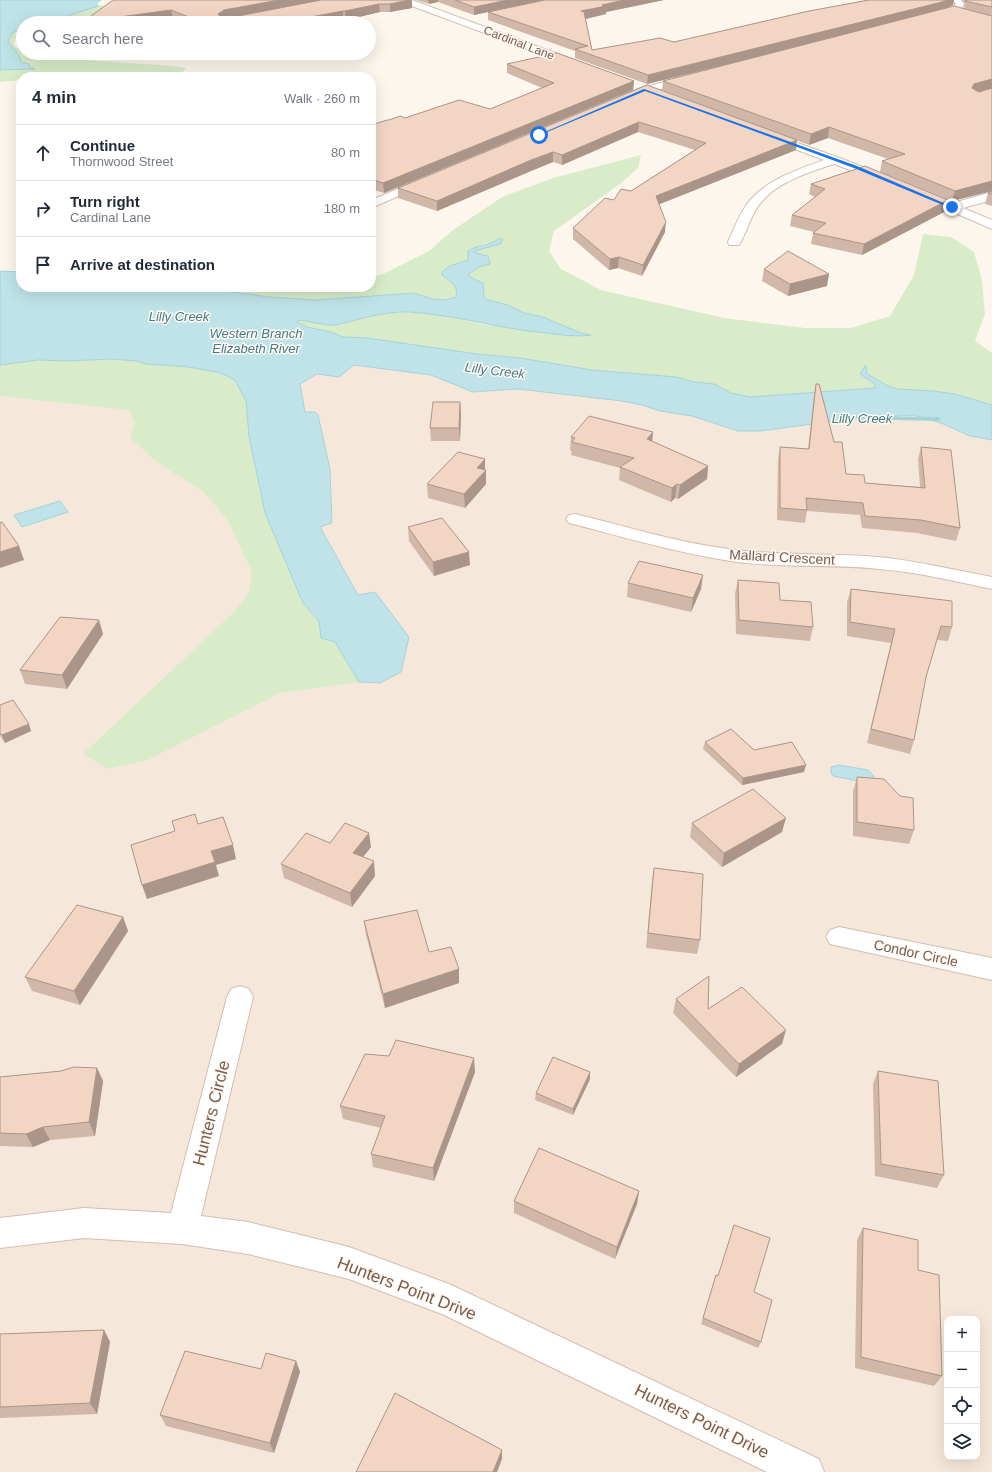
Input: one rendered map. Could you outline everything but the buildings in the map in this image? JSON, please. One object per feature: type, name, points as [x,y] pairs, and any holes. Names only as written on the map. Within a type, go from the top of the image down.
[{"type":"street","name":"Cardinal Lane","points":[[404,0],[586,68]]},
{"type":"street","points":[[921,20],[959,8],[960,4],[957,0]]},
{"type":"street","points":[[953,11],[966,14]]},
{"type":"street","points":[[463,22],[478,19]]},
{"type":"street","points":[[617,102],[645,90],[699,76]]},
{"type":"street","points":[[630,84],[659,95]]},
{"type":"street","points":[[761,133],[898,184]]},
{"type":"street","points":[[734,242],[752,206],[768,191],[789,178],[836,160]]},
{"type":"street","points":[[376,202],[437,177]]},
{"type":"street","points":[[912,190],[992,225]]},
{"type":"street","points":[[952,207],[992,196]]},
{"type":"street","name":"Mallard Crescent","points":[[575,519],[690,548],[737,556],[785,560],[826,560],[879,563],[922,569],[992,583]]},
{"type":"street","name":"Condor Circle","points":[[839,937],[992,969]]},
{"type":"street","name":"Hunters Circle","points":[[182,1229],[240,997]]},
{"type":"street","name":"Hunters Point Drive","points":[[0,1233],[84,1223],[182,1229],[248,1238],[349,1263],[449,1300],[806,1472]]},
{"type":"shaded area","points":[[38,360],[137,361],[246,401],[249,436],[265,513],[303,603],[319,621],[358,595],[320,527],[300,384],[317,374],[339,377],[354,365],[431,375],[473,392],[518,389],[622,401],[642,405],[660,411],[692,416],[738,431],[761,431],[849,419],[914,415],[941,423],[970,436],[992,440],[992,1472],[0,1472],[0,365]]},
{"type":"green space","points":[[96,4],[108,7],[115,14],[67,16],[97,6]]},
{"type":"green space","points":[[16,31],[14,45],[16,47],[16,52],[8,41],[12,33]]},
{"type":"green space","points":[[20,60],[86,60],[186,68],[183,72],[16,72],[16,80],[0,82],[0,70],[32,68],[21,62]]},
{"type":"green space","points":[[641,155],[638,168],[620,184],[554,231],[549,251],[561,269],[601,290],[724,318],[805,328],[851,328],[890,316],[914,275],[923,234],[951,237],[974,252],[982,281],[985,314],[975,341],[992,353],[992,405],[955,394],[897,389],[888,386],[867,374],[866,366],[860,374],[875,384],[875,388],[750,397],[731,393],[714,384],[694,382],[676,377],[592,370],[520,358],[477,354],[367,338],[343,337],[331,332],[307,327],[297,322],[300,320],[336,325],[379,314],[408,312],[434,314],[486,325],[589,334],[581,333],[543,317],[524,313],[508,305],[488,300],[484,297],[483,283],[467,274],[479,267],[490,264],[475,253],[475,250],[500,244],[496,243],[484,244],[468,251],[468,260],[450,266],[442,275],[453,284],[457,293],[456,297],[446,300],[432,299],[414,293],[315,300],[270,297],[232,292],[376,292],[376,276],[383,274],[429,251],[453,230],[502,197],[553,178]]},
{"type":"green space","points":[[111,359],[137,361],[146,364],[189,367],[221,373],[235,380],[246,401],[249,436],[265,513],[303,603],[319,621],[321,638],[335,642],[359,682],[280,693],[148,760],[108,769],[83,754],[235,611],[249,592],[252,572],[228,521],[205,493],[154,460],[130,437],[135,422],[129,410],[0,396],[0,365],[38,360],[68,361]]},
{"type":"water","points":[[0,0],[101,0],[96,4],[98,6],[67,16],[16,16],[16,31],[12,33],[8,41],[16,52],[16,60],[20,60],[21,62],[29,64],[30,68],[35,69],[0,70]]},
{"type":"water","name":"Western Branch Elizabeth River","points":[[499,238],[503,240],[500,244],[475,251],[475,253],[488,256],[490,264],[479,267],[468,274],[470,277],[483,283],[484,297],[488,300],[508,305],[524,313],[543,317],[581,333],[591,335],[568,336],[410,312],[382,314],[336,325],[300,320],[297,322],[307,327],[331,332],[343,337],[367,338],[477,354],[520,358],[592,370],[676,377],[694,382],[714,384],[731,393],[750,397],[875,388],[875,384],[860,374],[866,365],[867,374],[888,386],[897,389],[955,394],[992,405],[992,440],[970,436],[941,423],[914,415],[849,419],[761,431],[738,431],[692,416],[660,411],[642,405],[622,401],[518,389],[473,392],[431,375],[354,365],[339,377],[317,374],[300,384],[305,412],[315,412],[318,415],[330,469],[332,523],[320,527],[358,595],[375,592],[409,637],[401,672],[380,683],[359,682],[335,642],[321,638],[319,621],[303,603],[265,513],[249,436],[246,401],[235,380],[221,373],[189,367],[146,364],[137,361],[111,359],[68,361],[38,360],[0,365],[0,271],[16,272],[16,292],[232,292],[270,297],[315,300],[414,293],[432,299],[446,300],[456,297],[457,293],[453,284],[442,275],[442,272],[450,266],[468,260],[468,251],[496,241]]},
{"type":"water","points":[[60,501],[68,512],[22,527],[14,515]]},
{"type":"water","points":[[839,765],[868,770],[874,776],[873,781],[868,783],[833,776],[831,773],[831,767]]},
{"type":"waterway","name":"Lilly Creek","points":[[853,418],[938,419]]},
{"type":"route","points":[[539,135],[645,90],[856,167],[952,207]]}]
